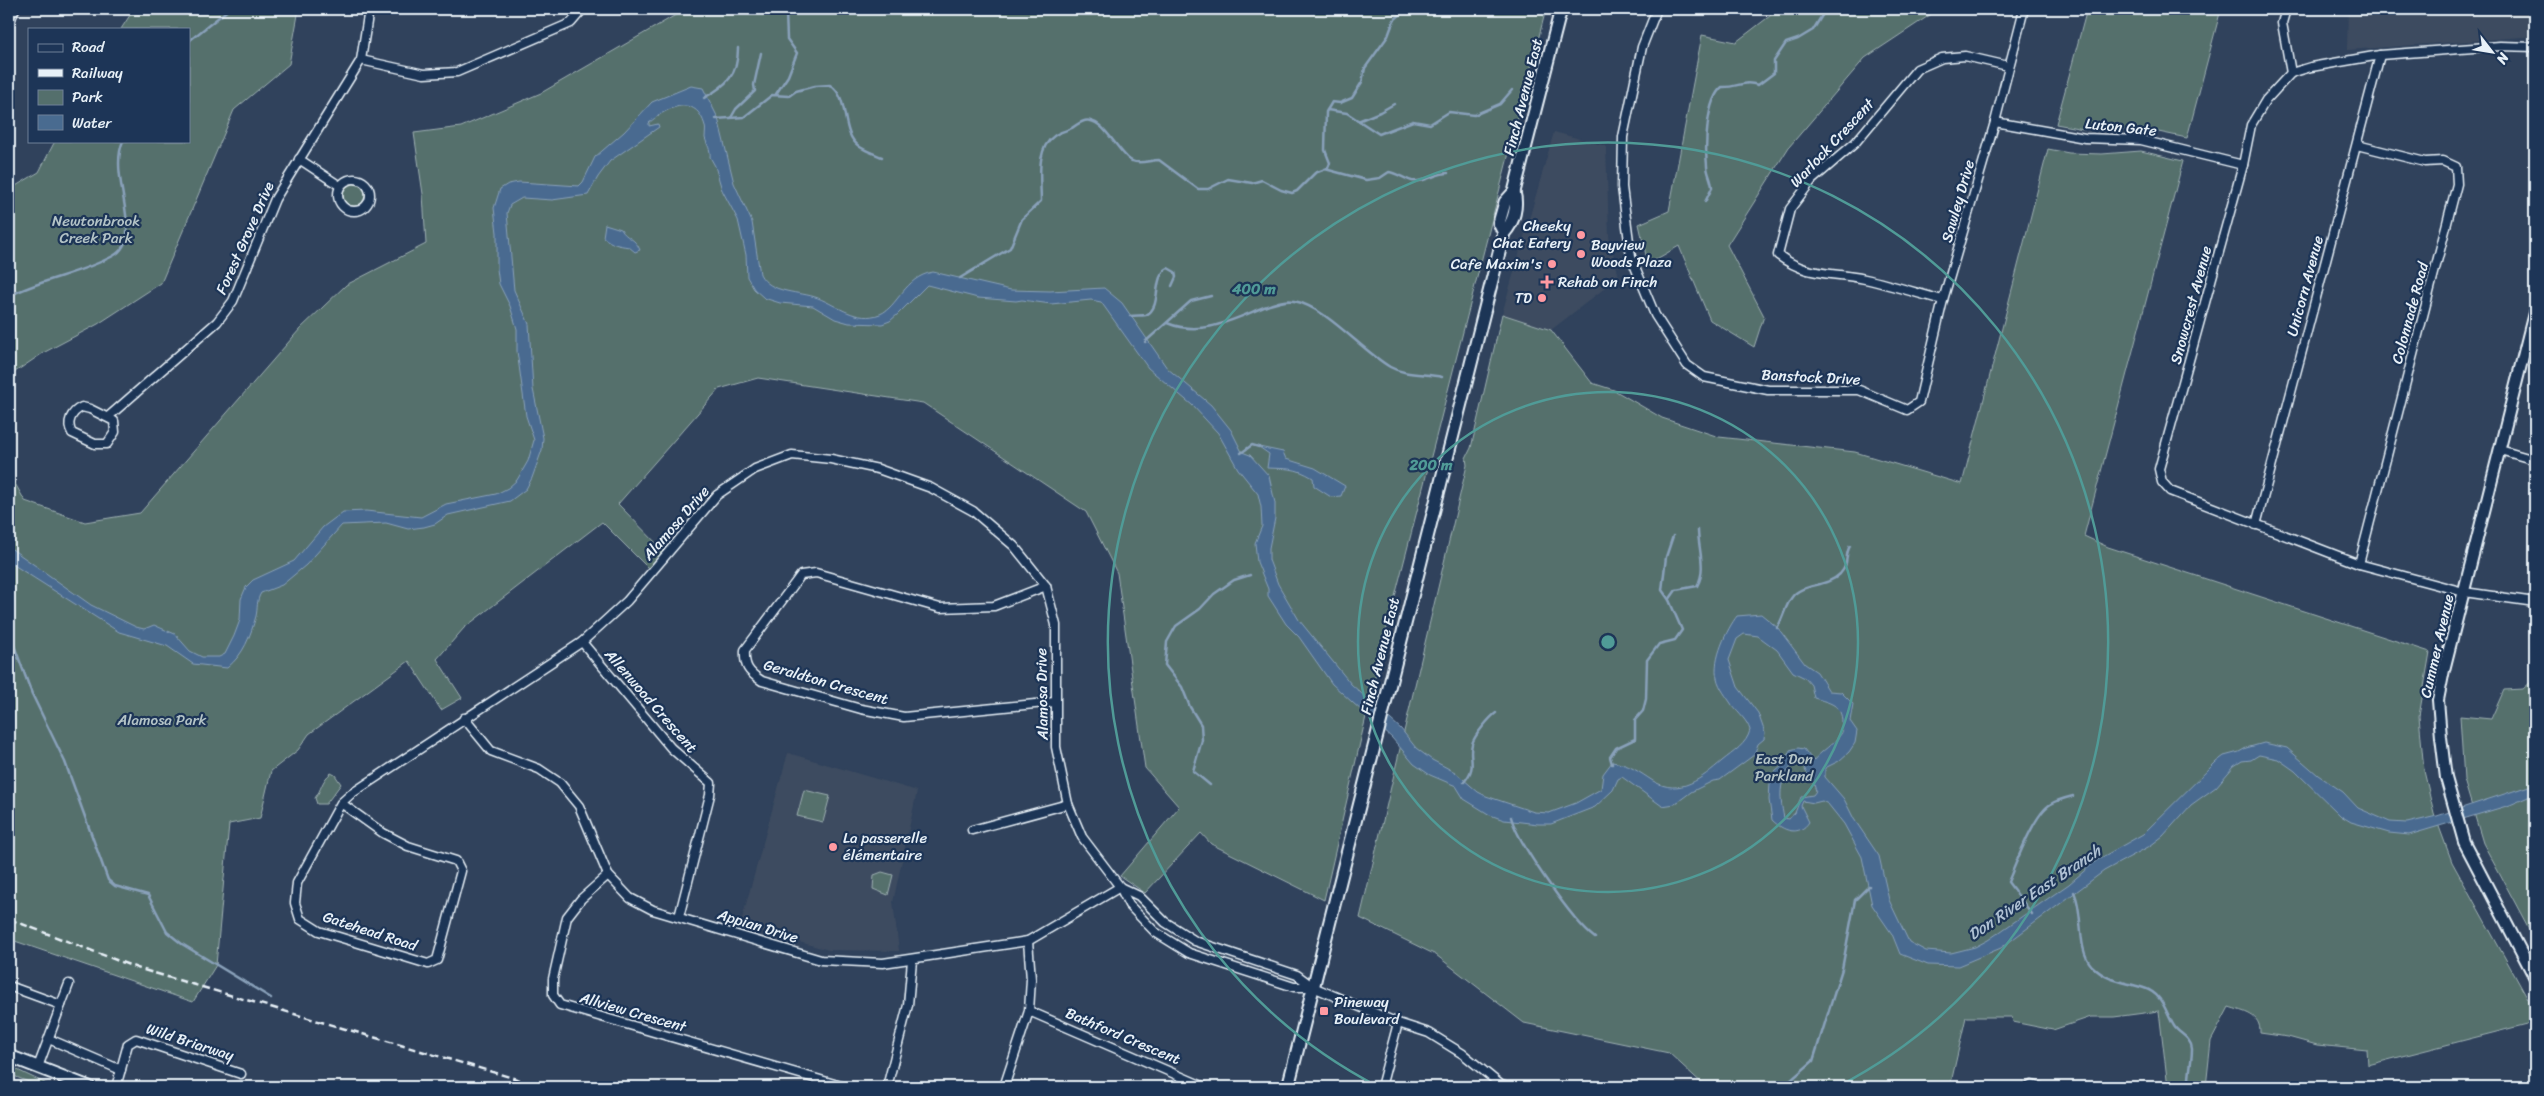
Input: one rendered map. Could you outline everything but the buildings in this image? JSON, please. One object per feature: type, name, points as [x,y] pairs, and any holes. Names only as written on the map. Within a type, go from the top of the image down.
[{"type":"main road","name":"Finch Avenue East","points":[[1288,1087],[1388,684],[1504,233],[1499,223],[1505,202],[1514,192],[1561,9]]},
{"type":"main road","points":[[9,1056],[88,1087]]},
{"type":"street","points":[[9,24],[16,9]]},
{"type":"street","name":"Forest Grove Drive","points":[[108,417],[217,322],[233,301],[275,199],[361,60],[369,9]]},
{"type":"street","points":[[361,60],[424,74],[457,72],[571,22],[583,9]]},
{"type":"street","name":"Banstock Drive","points":[[1657,9],[1642,47],[1623,136],[1622,187],[1631,257],[1655,315],[1686,365],[1704,377],[1768,390],[1859,390],[1907,410],[1919,402]]},
{"type":"street","name":"Sawley Drive","points":[[1919,402],[1943,300],[1995,122],[2024,9]]},
{"type":"street","points":[[2286,9],[2282,22],[2291,73],[2311,67],[2380,55],[2500,46],[2535,47]]},
{"type":"street","name":"Unicorn Avenue","points":[[2256,525],[2358,145],[2380,55]]},
{"type":"street","name":"Warlock Crescent","points":[[1943,300],[1863,278],[1821,274],[1792,265],[1778,255],[1782,235],[1790,209],[1812,180],[1855,143],[1916,69],[1942,58],[1965,56],[2008,66]]},
{"type":"street","name":"Snowcrest Avenue","points":[[2291,73],[2266,100],[2251,125],[2243,165],[2159,469],[2162,482],[2170,491],[2359,564],[2464,592],[2535,602]]},
{"type":"street","name":"Luton Gate","points":[[1995,122],[2085,138],[2141,140],[2243,165]]},
{"type":"street","name":"Colonnade Road","points":[[2358,145],[2424,162],[2443,161],[2456,167],[2457,184],[2359,564]]},
{"type":"street","points":[[299,159],[340,186]]},
{"type":"street","points":[[353,178],[363,181],[370,194],[366,204],[358,210],[352,211],[342,206],[338,197],[340,186],[353,178]]},
{"type":"street","name":"Cummer Avenue","points":[[2535,309],[2438,700],[2446,778],[2464,842],[2535,978]]},
{"type":"street","points":[[82,407],[108,417],[114,421],[116,428],[110,441],[104,445],[76,436],[70,429],[73,414],[82,407]]},
{"type":"street","points":[[2500,450],[2535,460]]},
{"type":"street","name":"Alamosa Drive","points":[[300,919],[295,903],[297,883],[341,803],[350,794],[582,642],[627,601],[717,495],[755,469],[792,455],[831,458],[869,467],[931,488],[973,512],[1014,546],[1046,586],[1056,625],[1056,747],[1068,804],[1082,837],[1120,887],[1129,905],[1155,932],[1189,953],[1294,988],[1313,987]]},
{"type":"street","name":"Geraldton Crescent","points":[[1046,586],[994,606],[940,608],[816,573],[801,575],[746,650],[744,664],[750,674],[762,681],[861,709],[904,717],[1055,702]]},
{"type":"street","name":"Allenwood Crescent","points":[[582,642],[670,748],[711,783],[710,795],[679,917]]},
{"type":"street","name":"Appian Drive","points":[[464,718],[491,751],[539,769],[560,783],[579,806],[608,874],[630,898],[653,910],[821,960],[883,963],[1028,941],[1120,887]]},
{"type":"street","name":"Gatehead Road","points":[[300,919],[318,931],[428,964],[437,960],[461,871],[456,861],[408,846],[383,833],[341,803]]},
{"type":"street","points":[[972,830],[1068,804]]},
{"type":"street","name":"Allview Crescent","points":[[608,874],[580,899],[567,917],[553,979],[553,995],[560,1005],[845,1087]]},
{"type":"street","name":"Alamosa Drive","points":[[1120,887],[1140,896],[1165,922],[1195,941],[1297,975],[1313,987]]},
{"type":"street","points":[[1004,1087],[1029,1011],[1031,980],[1028,941]]},
{"type":"street","points":[[887,1087],[908,1005],[912,960]]},
{"type":"street","points":[[38,1067],[69,984]]},
{"type":"street","points":[[9,986],[62,1005]]},
{"type":"street","points":[[1313,987],[1398,1023],[1429,1033],[1463,1054],[1503,1086]]},
{"type":"street","name":"Bathford Crescent","points":[[1029,1011],[1204,1087]]},
{"type":"street","points":[[1381,1087],[1398,1023]]},
{"type":"street","name":"Wild Briarway","points":[[116,1087],[128,1044],[137,1038],[241,1074]]},
{"type":"street","points":[[49,1039],[121,1070]]},
{"type":"street","points":[[2028,1087],[2032,1085],[2040,1087]]},
{"type":"street","points":[[2530,1087],[2535,1085]]},
{"type":"shaded area","points":[[2348,9],[2535,9],[2535,36],[2347,50]]},
{"type":"shaded area","points":[[1554,132],[1606,146],[1609,237],[1619,277],[1551,330],[1502,314]]},
{"type":"shaded area","name":"La passerelle élémentaire","points":[[788,753],[917,791],[893,902],[899,951],[829,950],[740,926]]},
{"type":"green space","name":"Newtonbrook Creek Park","points":[[134,9],[299,9],[289,64],[234,110],[161,283],[98,324],[43,353],[9,376],[9,190],[39,172],[54,142],[190,142],[190,28],[122,28]]},
{"type":"green space","name":"Alamosa Park","points":[[686,9],[1546,9],[1381,651],[1324,900],[1211,844],[1201,833],[1145,893],[1120,876],[1179,807],[1145,768],[1117,573],[1086,512],[923,403],[758,378],[719,389],[618,504],[665,552],[650,570],[602,522],[464,628],[437,659],[462,698],[441,710],[409,661],[309,734],[298,750],[271,771],[260,818],[229,824],[216,965],[193,1002],[9,939],[9,473],[25,501],[85,522],[140,513],[300,329],[346,285],[426,244],[423,194],[414,133],[461,127],[541,93]]},
{"type":"green space","points":[[1779,9],[1939,9],[1865,58],[1789,147],[1727,245],[1764,316],[1754,347],[1710,320],[1679,246],[1648,264],[1639,224],[1669,211],[1702,35],[1736,42]]},
{"type":"green space","points":[[2087,9],[2221,9],[2187,138],[2149,130],[2089,130],[2056,124]]},
{"type":"green space","name":"East Don Parkland","points":[[2048,149],[2069,153],[2102,154],[2141,151],[2183,161],[2084,536],[2108,547],[2430,652],[2419,716],[2424,771],[2434,813],[2452,862],[2535,1012],[2535,1022],[2368,1065],[2367,1050],[2317,1045],[2288,1037],[2260,1033],[2260,1027],[2255,1018],[2246,1012],[2229,1007],[2211,1041],[2206,1087],[2168,1087],[2159,1011],[2114,1017],[2091,1017],[2053,1030],[2013,1022],[2012,1017],[1966,1017],[1950,1087],[1706,1087],[1669,1053],[1524,1023],[1436,955],[1360,918],[1467,465],[1466,458],[1471,448],[1502,314],[1551,330],[1592,383],[1614,390],[1662,418],[1719,437],[1855,452],[1962,484]]},
{"type":"green space","points":[[354,184],[364,191],[365,195],[358,205],[354,206],[344,199],[343,195],[350,185]]},
{"type":"green space","points":[[2532,681],[2535,681],[2535,940],[2483,843],[2464,780],[2460,716],[2491,719],[2504,690],[2523,689]]},
{"type":"green space","points":[[331,773],[335,775],[341,784],[326,804],[317,804],[315,798],[325,779]]},
{"type":"green space","points":[[804,790],[830,796],[823,822],[797,816]]},
{"type":"green space","points":[[882,872],[893,875],[888,895],[873,889],[874,875]]},
{"type":"green space","points":[[9,1066],[53,1087],[41,1087],[9,1074]]},
{"type":"water","name":"Don River East Branch","points":[[691,86],[703,88],[718,118],[734,183],[752,222],[760,274],[778,289],[818,298],[856,315],[872,316],[880,314],[892,305],[915,280],[933,272],[1011,290],[1050,291],[1104,288],[1122,303],[1167,368],[1211,405],[1231,430],[1242,452],[1250,455],[1269,476],[1275,503],[1275,518],[1269,548],[1269,560],[1278,584],[1299,620],[1351,684],[1401,729],[1416,748],[1432,760],[1455,772],[1478,792],[1486,796],[1534,812],[1549,813],[1576,803],[1601,789],[1603,774],[1612,762],[1629,767],[1653,781],[1672,787],[1690,783],[1707,774],[1739,747],[1746,739],[1750,730],[1747,723],[1719,685],[1716,671],[1718,654],[1737,616],[1761,614],[1778,628],[1805,664],[1817,672],[1829,691],[1841,692],[1853,704],[1850,721],[1857,731],[1855,743],[1839,761],[1825,768],[1825,777],[1844,799],[1854,819],[1879,856],[1889,900],[1909,942],[1926,951],[1951,953],[1975,947],[1988,940],[2069,884],[2097,860],[2143,834],[2224,756],[2264,743],[2287,748],[2318,775],[2343,792],[2358,808],[2390,822],[2407,823],[2437,816],[2535,784],[2535,794],[2510,805],[2409,835],[2389,833],[2351,822],[2341,816],[2295,771],[2278,759],[2259,755],[2234,766],[2216,787],[2191,805],[2163,836],[2150,846],[2104,871],[2001,948],[1958,966],[1928,965],[1900,954],[1892,934],[1872,905],[1862,857],[1844,824],[1828,804],[1822,801],[1814,803],[1803,801],[1801,806],[1809,822],[1801,830],[1791,831],[1781,827],[1772,820],[1769,800],[1770,783],[1775,772],[1784,764],[1790,750],[1804,749],[1813,761],[1835,741],[1843,730],[1840,712],[1834,705],[1814,698],[1811,685],[1805,678],[1793,672],[1777,650],[1758,636],[1744,634],[1737,639],[1729,660],[1738,687],[1758,713],[1765,733],[1764,739],[1758,744],[1754,755],[1720,780],[1713,781],[1691,792],[1675,804],[1662,806],[1622,777],[1618,779],[1613,790],[1595,807],[1551,824],[1504,820],[1490,815],[1464,799],[1456,786],[1430,775],[1414,764],[1392,738],[1332,684],[1299,637],[1286,624],[1268,596],[1268,589],[1257,562],[1255,543],[1262,526],[1258,494],[1238,469],[1218,433],[1192,405],[1148,368],[1101,302],[1091,300],[1051,304],[1022,300],[978,298],[927,285],[890,321],[882,324],[849,323],[835,319],[813,306],[780,303],[764,298],[754,289],[747,277],[746,255],[738,220],[722,190],[715,166],[710,157],[705,138],[705,126],[701,116],[695,109],[688,106],[672,108],[649,123],[649,126],[658,124],[659,127],[610,161],[588,195],[552,200],[522,198],[510,205],[507,213],[514,290],[529,324],[533,389],[543,438],[542,450],[532,478],[526,489],[510,501],[448,515],[435,524],[424,527],[408,529],[386,523],[342,525],[306,565],[282,585],[261,593],[249,638],[238,657],[227,668],[193,664],[167,646],[119,632],[9,562],[9,547],[91,605],[136,627],[144,629],[154,625],[175,634],[190,651],[202,657],[219,657],[225,654],[234,636],[240,620],[241,599],[246,587],[253,580],[294,561],[323,527],[343,512],[366,511],[421,517],[446,504],[496,494],[508,488],[517,480],[528,461],[534,440],[526,416],[517,351],[517,329],[510,306],[499,284],[494,208],[500,189],[508,184],[519,182],[579,186],[583,182],[595,157],[624,132],[652,102]],"holes":[[[1797,761],[1802,762],[1806,772],[1812,778],[1816,791],[1813,795],[1801,797],[1795,813],[1788,819],[1784,818],[1781,801],[1783,780]]]},
{"type":"water","points":[[605,224],[621,229],[625,235],[636,243],[640,250],[635,252],[629,247],[606,240],[603,237]]},
{"type":"water","points":[[1259,447],[1283,452],[1286,459],[1315,468],[1345,486],[1341,496],[1331,497],[1314,486],[1313,478],[1301,472],[1291,469],[1267,468],[1269,454]]},
{"type":"waterway","points":[[190,40],[229,9]]},
{"type":"waterway","points":[[960,278],[1010,248],[1022,219],[1041,201],[1040,166],[1044,149],[1048,142],[1056,135],[1085,121],[1091,121],[1099,125],[1108,133],[1128,159],[1135,162],[1159,160],[1198,189],[1208,189],[1228,179],[1252,183],[1262,180],[1281,190],[1292,193],[1297,191],[1315,173],[1328,168],[1330,163],[1325,150],[1326,112],[1332,102],[1340,103],[1352,98],[1362,82],[1365,68],[1388,36],[1394,20],[1407,9]]},
{"type":"waterway","points":[[1705,202],[1712,188],[1706,157],[1708,124],[1717,93],[1722,87],[1748,83],[1758,85],[1774,73],[1774,61],[1786,43],[1798,39],[1813,30],[1826,9]]},
{"type":"waterway","points":[[776,94],[788,76],[797,53],[787,39],[786,12]]},
{"type":"waterway","points":[[704,98],[725,84],[730,78],[736,65],[738,48]]},
{"type":"waterway","points":[[732,116],[736,109],[755,91],[754,85],[761,53]]},
{"type":"waterway","points":[[716,119],[744,117],[772,95],[789,96],[796,91],[815,86],[830,85],[841,98],[849,133],[854,141],[860,147],[882,157]]},
{"type":"waterway","points":[[1327,110],[1347,113],[1379,134],[1413,121],[1430,124],[1449,112],[1474,115],[1500,104],[1512,90]]},
{"type":"waterway","points":[[1358,121],[1394,104]]},
{"type":"waterway","points":[[9,296],[100,262],[113,256],[123,247],[127,236],[127,221],[119,172],[119,156],[123,142]]},
{"type":"waterway","points":[[1325,169],[1366,180],[1380,178],[1389,172],[1412,181],[1448,173]]},
{"type":"waterway","points":[[1130,316],[1146,315],[1151,311],[1156,299],[1160,278],[1168,268],[1175,272],[1176,277],[1172,286]]},
{"type":"waterway","points":[[1145,342],[1191,301],[1211,296]]},
{"type":"waterway","points":[[1167,323],[1180,327],[1204,328],[1279,302],[1294,301],[1318,311],[1390,367],[1403,372],[1442,377]]},
{"type":"waterway","points":[[1241,453],[1252,445],[1259,447]]},
{"type":"waterway","points":[[1669,600],[1676,590],[1697,586],[1700,579],[1702,566],[1698,530]]},
{"type":"waterway","points":[[1612,764],[1610,757],[1616,748],[1635,739],[1635,720],[1643,711],[1646,699],[1647,660],[1659,644],[1675,640],[1682,630],[1669,600],[1662,590],[1666,557],[1673,536]]},
{"type":"waterway","points":[[1777,628],[1786,608],[1796,593],[1802,589],[1828,582],[1840,574],[1845,566],[1850,546]]},
{"type":"waterway","points":[[1210,785],[1193,771],[1202,740],[1201,725],[1190,707],[1182,687],[1165,665],[1167,642],[1176,626],[1200,609],[1214,594],[1234,580],[1250,575]]},
{"type":"waterway","points":[[9,632],[32,694],[65,762],[108,880],[115,886],[148,895],[167,932],[182,944],[271,998]]},
{"type":"waterway","points":[[1464,782],[1472,767],[1471,749],[1473,741],[1482,727],[1496,713]]},
{"type":"waterway","points":[[2032,914],[2008,882],[2038,817],[2051,804],[2073,796]]},
{"type":"waterway","points":[[1511,817],[1524,845],[1547,881],[1574,916],[1595,938]]},
{"type":"waterway","points":[[1783,1087],[1813,1061],[1842,969],[1855,900],[1869,886]]},
{"type":"waterway","points":[[2074,892],[2079,910],[2084,950],[2092,966],[2104,976],[2144,988],[2155,994],[2163,1004],[2176,1029],[2189,1041],[2192,1049],[2189,1087]]},
{"type":"railway","points":[[9,919],[137,968],[544,1087]]},
{"type":"place","name":"Cheeky Chat Eatery","points":[[1581,235]]},
{"type":"place","name":"Bayview Woods Plaza","points":[[1581,254]]},
{"type":"place","name":"Cafe Maxim's","points":[[1552,264]]},
{"type":"place","name":"Rehab on Finch","points":[[1547,282]]},
{"type":"place","name":"TD","points":[[1542,298]]},
{"type":"place","name":"La passerelle élémentaire","points":[[833,847]]},
{"type":"place","name":"Pineway Boulevard","points":[[1324,1011]]}]
